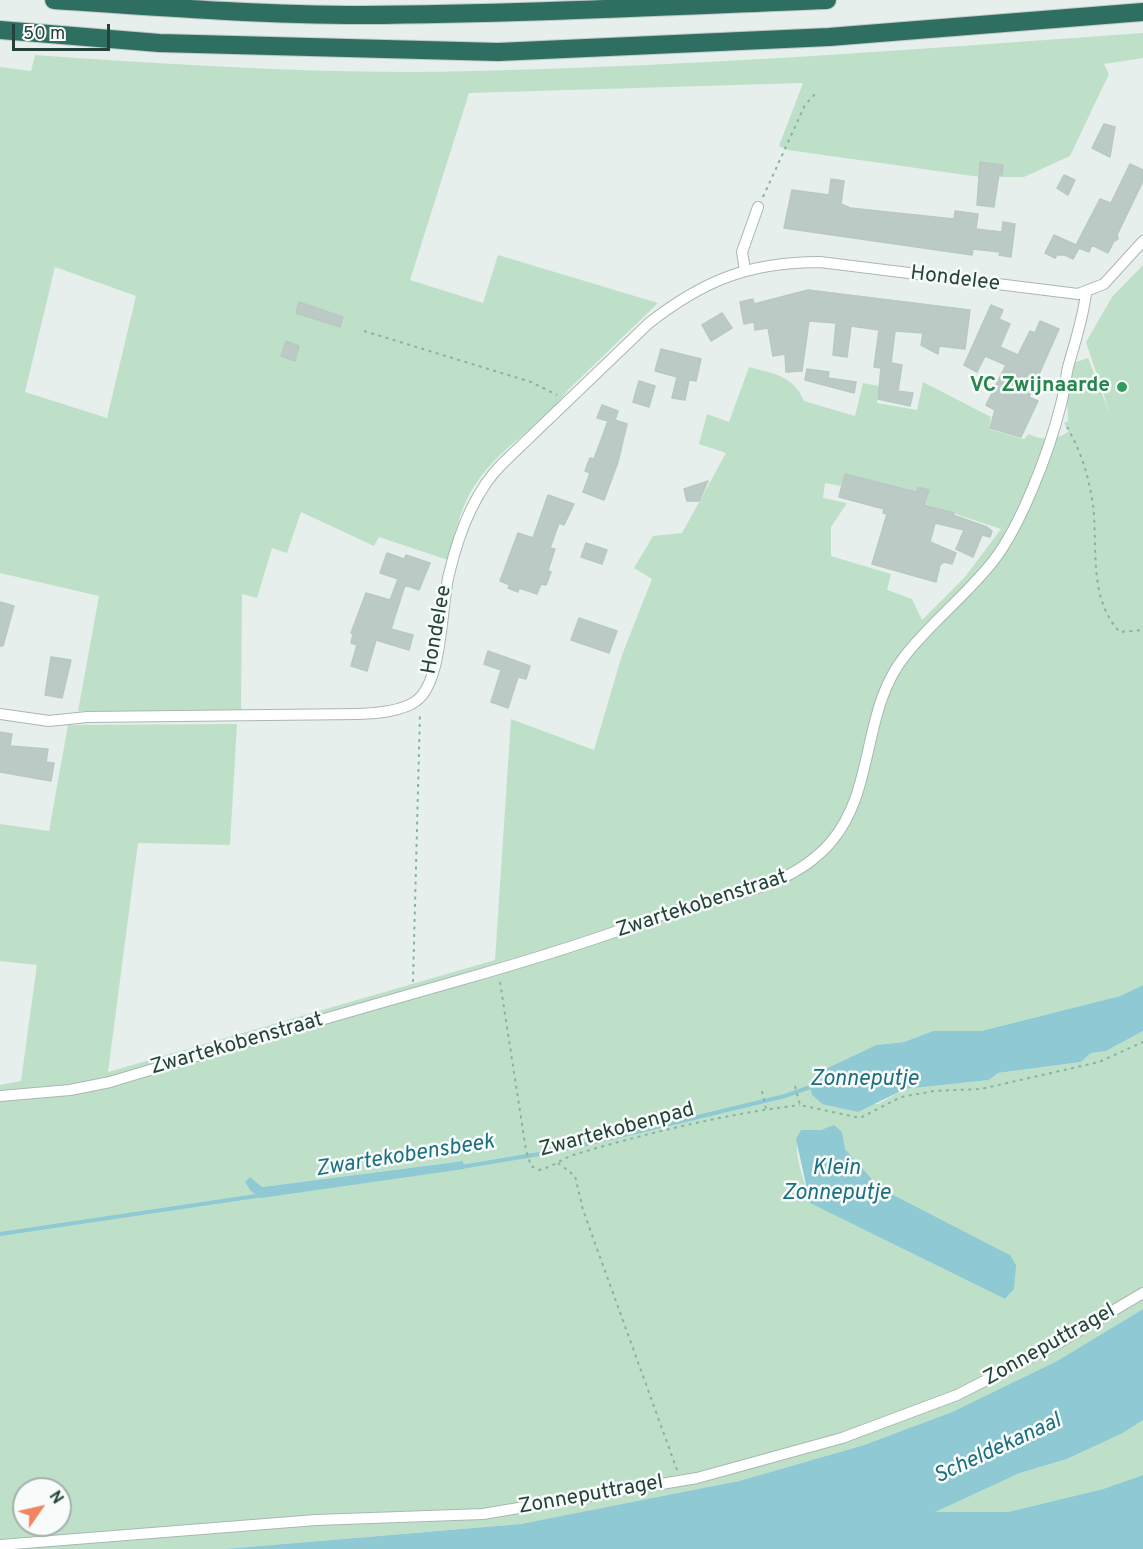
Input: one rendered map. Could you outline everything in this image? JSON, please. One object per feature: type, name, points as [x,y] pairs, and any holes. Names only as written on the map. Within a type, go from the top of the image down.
[{"type":"highway","points":[[54,0],[202,11],[361,15],[503,13],[826,0]]},
{"type":"highway","points":[[0,30],[159,43],[498,52],[829,37],[1143,12]]},
{"type":"street","points":[[746,270],[742,252],[758,207]]},
{"type":"street","points":[[1086,293],[1104,284],[1143,241]]},
{"type":"street","name":"Hondelee","points":[[0,714],[49,721],[87,717],[364,714],[416,701],[433,678],[448,575],[474,505],[492,474],[649,323],[674,303],[701,286],[746,270],[790,262],[820,262],[1063,294],[1086,293]]},
{"type":"street","name":"Zwartekobenstraat","points":[[0,1096],[70,1090],[110,1082],[498,970],[620,932],[698,903],[768,886],[796,873],[812,861],[844,825],[855,803],[873,723],[888,681],[923,634],[973,585],[1008,540],[1035,477],[1060,407],[1086,293]]},
{"type":"street","name":"Zonneputtragel","points":[[0,1545],[316,1520],[483,1514],[681,1481],[760,1462],[842,1438],[957,1395],[1055,1345],[1143,1293]]},
{"type":"path","points":[[758,207],[800,115],[816,93]]},
{"type":"path","points":[[364,331],[531,382],[547,388],[568,403]]},
{"type":"path","points":[[1060,407],[1065,423],[1081,453],[1092,504],[1097,582],[1102,605],[1108,620],[1120,632],[1143,630]]},
{"type":"path","points":[[416,701],[421,717],[414,872],[412,983],[416,993]]},
{"type":"path","name":"Zwartekobenpad","points":[[498,970],[526,1150],[528,1160],[538,1170],[574,1155],[766,1109],[800,1105],[860,1118],[901,1096],[934,1091],[981,1089],[1013,1082],[1099,1062],[1143,1042]]},
{"type":"path","points":[[795,1086],[800,1105]]},
{"type":"path","points":[[763,1093],[766,1109]]},
{"type":"path","points":[[558,1163],[575,1176],[583,1210],[681,1481]]},
{"type":"green space","points":[[1143,33],[1143,58],[1104,64],[1109,74],[1070,156],[1024,177],[980,177],[788,150],[779,146],[803,83],[469,93],[410,280],[483,303],[498,255],[658,303],[568,390],[547,414],[487,469],[467,500],[448,560],[379,537],[374,546],[301,512],[287,553],[272,548],[257,598],[242,594],[241,712],[78,711],[99,596],[0,573],[0,67],[31,71],[35,55],[199,66],[365,72],[559,69],[892,51]],"holes":[[[55,267],[136,296],[107,418],[25,392]]]},
{"type":"green space","points":[[1143,265],[1143,985],[1120,996],[981,1031],[933,1031],[904,1042],[876,1045],[821,1071],[812,1095],[822,1104],[878,1104],[905,1089],[989,1080],[998,1073],[1081,1062],[1091,1053],[1106,1051],[1143,1031],[1143,1309],[1057,1361],[952,1412],[864,1445],[739,1481],[521,1524],[224,1549],[0,1549],[0,1085],[21,1081],[37,965],[0,961],[0,824],[49,831],[68,725],[237,724],[230,845],[138,843],[108,1072],[495,960],[511,719],[594,750],[622,655],[652,579],[634,568],[653,536],[682,533],[726,453],[699,444],[707,414],[729,422],[749,367],[782,377],[800,392],[804,401],[855,416],[863,383],[879,386],[877,403],[917,410],[923,382],[991,417],[989,429],[1024,439],[1029,434],[1039,438],[1055,438],[1069,431],[1064,423],[1068,421],[1067,393],[1073,363],[1088,358],[1111,417],[1086,342],[1112,297]],"holes":[[[845,474],[917,491],[918,486],[929,490],[925,504],[1001,529],[965,577],[922,620],[912,599],[887,590],[891,574],[831,556],[831,527],[847,503],[823,498],[825,483],[841,486]],[[801,1130],[821,1130],[845,1149],[880,1188],[1010,1255],[1014,1289],[1005,1299],[811,1203],[798,1156],[798,1138]],[[462,1161],[261,1197],[262,1187]]]},
{"type":"green space","points":[[1143,1420],[1143,1475],[1103,1489],[1008,1512],[934,1512],[1020,1473],[1067,1459],[1123,1433]]},
{"type":"water","name":"Zonneputje","points":[[1143,985],[1143,1031],[1106,1051],[1091,1053],[1081,1062],[998,1073],[989,1080],[905,1089],[858,1112],[822,1104],[812,1095],[810,1087],[821,1071],[876,1045],[904,1042],[933,1031],[981,1031],[1120,996]]},
{"type":"water","name":"Klein Zonneputje","points":[[834,1125],[842,1132],[845,1149],[880,1188],[1010,1255],[1016,1265],[1014,1289],[1005,1299],[810,1203],[796,1139],[801,1130],[821,1130]]},
{"type":"water","points":[[463,1161],[464,1169],[261,1198],[251,1191],[245,1182],[250,1177],[262,1187]]},
{"type":"water","name":"Scheldekanaal","points":[[1143,1309],[1143,1420],[1123,1433],[1067,1459],[1020,1473],[935,1512],[1008,1512],[1103,1489],[1143,1475],[1143,1549],[224,1549],[521,1524],[739,1481],[864,1445],[952,1412],[1057,1361]]},
{"type":"building","points":[[1104,124],[1115,127],[1110,157],[1092,148]]},
{"type":"building","points":[[980,162],[1003,165],[1002,175],[999,174],[994,207],[977,205]]},
{"type":"building","points":[[1130,164],[1143,170],[1143,181],[1117,235],[1118,239],[1114,241],[1108,253],[1092,245],[1089,252],[1079,248],[1073,259],[1065,255],[1057,255],[1055,258],[1045,253],[1054,235],[1076,245],[1100,199],[1111,203]]},
{"type":"building","points":[[1064,175],[1075,180],[1068,195],[1057,188]]},
{"type":"building","points":[[831,179],[844,181],[841,204],[850,208],[954,219],[955,211],[978,214],[976,229],[1002,232],[1003,222],[1015,224],[1011,257],[999,255],[1000,252],[973,249],[972,255],[784,228],[792,190],[829,195]]},
{"type":"building","points":[[808,290],[970,310],[965,349],[939,346],[938,354],[921,345],[923,333],[895,331],[891,363],[902,365],[898,391],[913,393],[910,406],[878,399],[881,368],[874,367],[879,330],[851,326],[847,357],[833,355],[836,323],[809,321],[802,371],[786,372],[785,354],[773,356],[768,328],[755,330],[754,322],[744,324],[740,302],[753,299],[754,304]]},
{"type":"building","points":[[299,302],[343,317],[340,327],[296,313]]},
{"type":"building","points":[[991,305],[1003,310],[999,319],[1010,324],[1000,347],[1018,355],[1030,331],[1035,333],[1040,321],[1059,329],[1029,397],[1038,401],[1021,437],[990,428],[995,410],[986,405],[1006,365],[985,356],[977,372],[964,365]]},
{"type":"building","points":[[722,313],[732,328],[711,341],[702,325]]},
{"type":"building","points":[[286,341],[299,346],[295,361],[281,356]]},
{"type":"building","points":[[661,349],[701,359],[696,381],[689,380],[685,400],[672,398],[677,377],[655,371]]},
{"type":"building","points":[[807,369],[829,372],[828,378],[856,382],[854,393],[805,380]]},
{"type":"building","points":[[639,381],[655,386],[649,407],[633,402]]},
{"type":"building","points":[[602,405],[618,411],[615,420],[627,424],[618,462],[604,500],[583,492],[590,473],[585,471],[590,458],[594,459],[608,421],[597,418]]},
{"type":"building","points":[[845,474],[917,492],[918,487],[929,490],[924,505],[954,513],[953,515],[987,527],[992,531],[990,537],[982,535],[973,557],[956,549],[964,530],[935,523],[930,542],[956,553],[952,564],[944,562],[940,565],[936,582],[872,564],[887,514],[883,513],[884,509],[839,497]]},
{"type":"building","points":[[708,481],[699,501],[687,501],[684,489]]},
{"type":"building","points":[[548,495],[574,504],[564,525],[559,523],[550,548],[555,549],[546,585],[541,584],[537,594],[519,588],[518,592],[508,588],[510,585],[500,581],[518,533],[533,538]]},
{"type":"building","points":[[586,543],[607,550],[602,564],[581,557]]},
{"type":"building","points":[[387,553],[404,559],[406,555],[430,563],[419,590],[405,585],[391,629],[413,635],[409,650],[376,640],[367,671],[351,666],[357,645],[351,643],[353,634],[351,633],[366,593],[390,600],[398,579],[380,573]]},
{"type":"building","points":[[0,602],[14,606],[3,646],[0,646]]},
{"type":"building","points":[[579,618],[617,631],[609,653],[571,640]]},
{"type":"building","points":[[488,651],[530,666],[526,679],[518,677],[508,708],[491,702],[501,670],[484,664]]},
{"type":"building","points":[[51,657],[71,660],[62,698],[45,695]]},
{"type":"building","points":[[0,732],[12,734],[10,746],[48,749],[46,762],[54,763],[51,781],[0,772]]},
{"type":"waterway","name":"Zwartekobensbeek","points":[[461,1167],[557,1151],[785,1096],[810,1087]]},
{"type":"waterway","name":"Zwartekobensbeek","points":[[0,1234],[263,1195]]},
{"type":"place","name":"VC Zwijnaarde","points":[[1122,387]]}]
